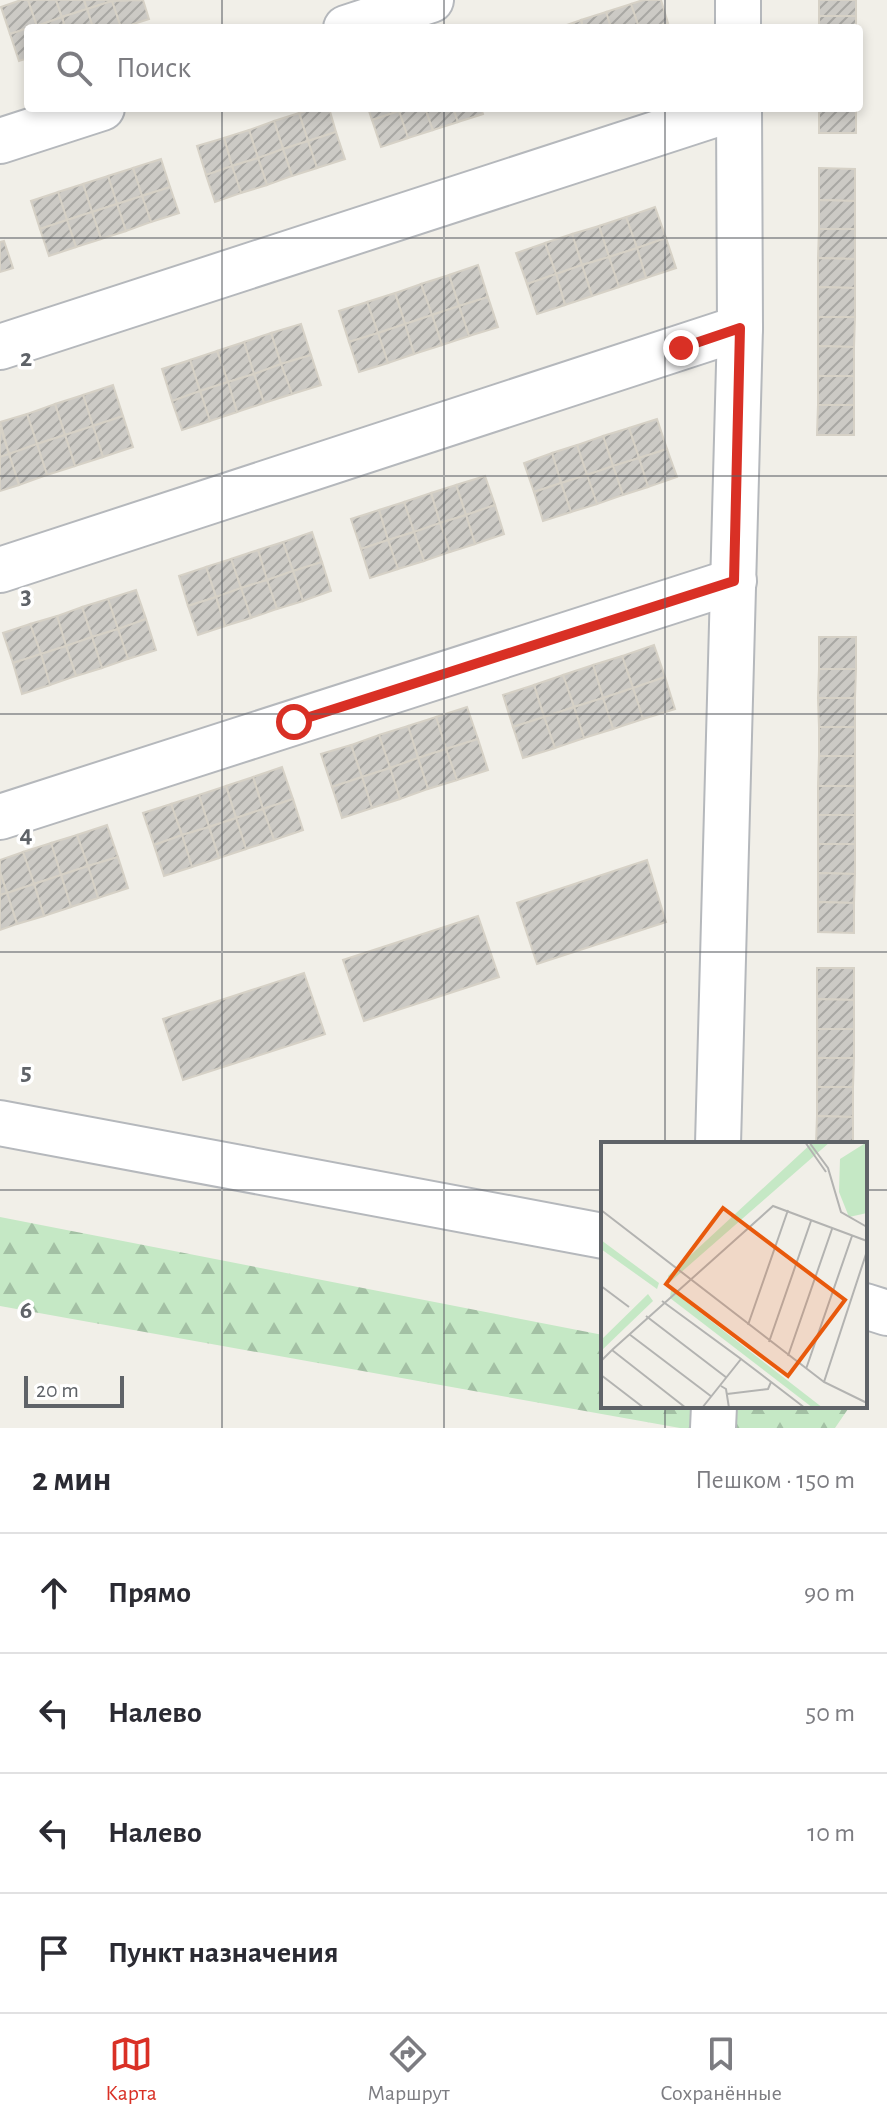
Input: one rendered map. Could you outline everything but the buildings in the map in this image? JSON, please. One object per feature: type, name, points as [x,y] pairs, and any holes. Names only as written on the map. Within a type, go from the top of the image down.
[{"type":"street","points":[[358,24],[431,0]]},
{"type":"street","points":[[738,0],[738,24]]},
{"type":"street","points":[[0,141],[90,112]]},
{"type":"street","points":[[0,347],[725,112]]},
{"type":"street","points":[[718,1142],[740,328],[737,112]]},
{"type":"street","points":[[0,570],[740,328]]},
{"type":"street","points":[[0,817],[734,581]]},
{"type":"street","points":[[0,1123],[601,1236]]},
{"type":"street","points":[[867,1307],[887,1313]]},
{"type":"street","points":[[713,1428],[714,1408]]},
{"type":"green space","points":[[0,1217],[601,1335],[601,1408],[848,1409],[835,1428],[680,1428],[0,1306]]},
{"type":"route","points":[[294,722],[734,581],[740,328],[681,348]]}]
